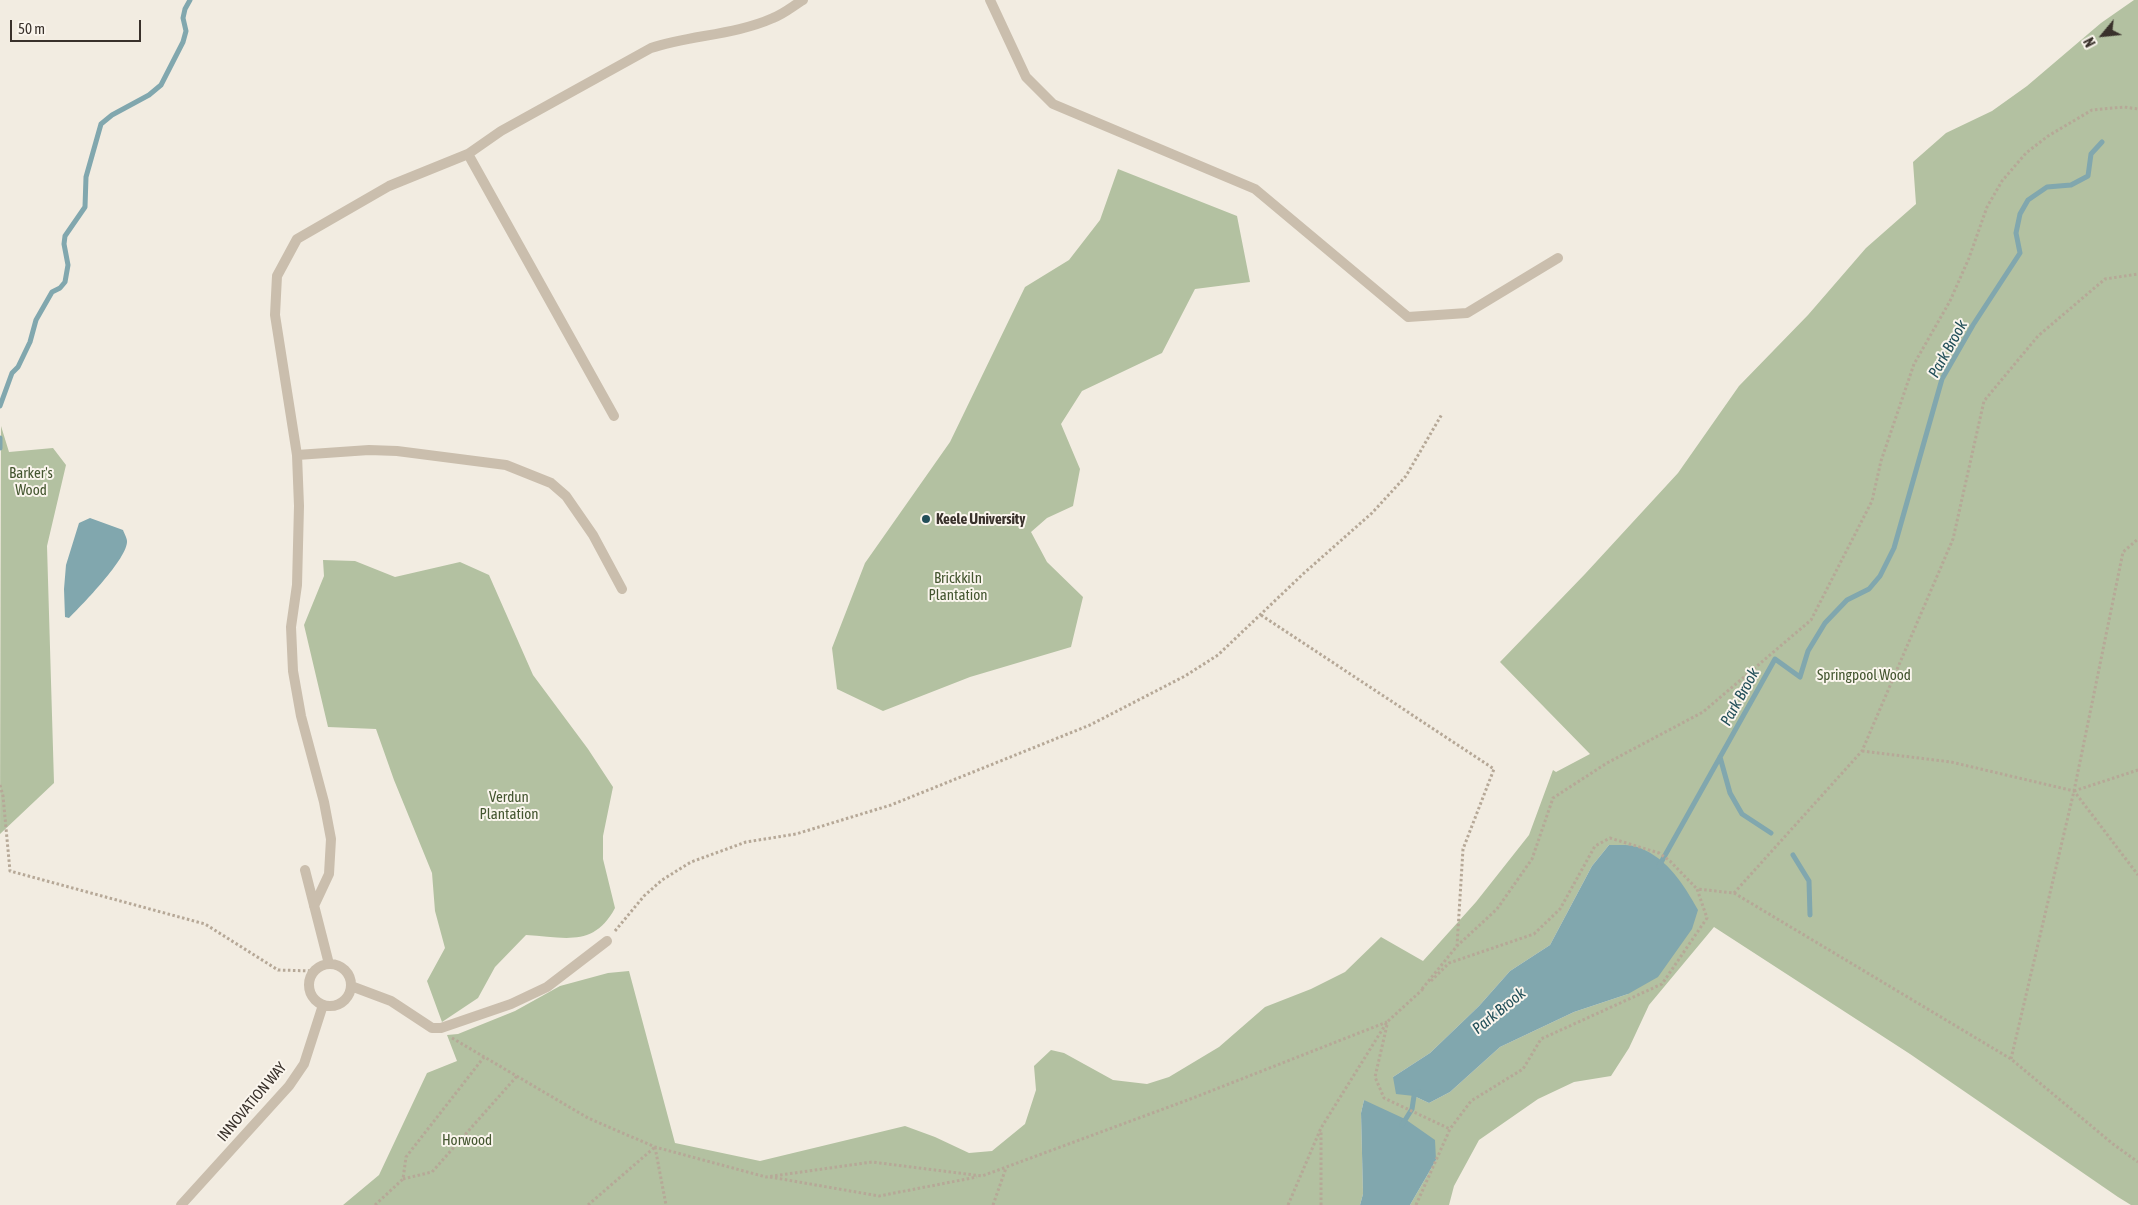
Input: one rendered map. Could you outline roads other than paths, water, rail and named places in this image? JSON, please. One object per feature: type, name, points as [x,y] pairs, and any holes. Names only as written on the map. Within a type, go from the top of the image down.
[{"type":"lane","points":[[314,906],[329,874],[331,839],[324,802],[301,716],[293,670],[291,627],[297,585],[299,506],[297,454],[275,315],[277,276],[297,239],[389,186],[468,154],[502,131],[651,48],[675,40],[730,31],[773,18],[803,0]]},
{"type":"lane","points":[[990,0],[1026,77],[1053,104],[1255,189],[1408,317],[1467,313],[1558,258]]},
{"type":"lane","points":[[468,154],[614,416]]},
{"type":"lane","points":[[297,454],[368,450],[397,451],[506,465],[551,483],[566,496],[593,535],[622,589]]},
{"type":"lane","points":[[305,870],[329,964]]},
{"type":"lane","points":[[351,986],[391,1001],[432,1028],[441,1028],[511,1004],[547,987],[606,941]]},
{"type":"lane","points":[[329,964],[336,965],[346,972],[351,986],[345,999],[338,1005],[323,1005],[313,999],[308,985],[313,971],[329,964]]},
{"type":"lane","name":"INNOVATION WAY","points":[[181,1205],[289,1086],[304,1064],[323,1005]]},
{"type":"water","points":[[90,518],[123,530],[127,541],[125,549],[113,569],[69,618],[65,617],[64,589],[66,565],[79,523]]},
{"type":"water","points":[[1609,845],[1637,847],[1659,859],[1681,882],[1698,910],[1692,929],[1658,977],[1628,994],[1574,1012],[1500,1047],[1450,1092],[1429,1103],[1414,1096],[1396,1094],[1393,1077],[1430,1053],[1479,1006],[1510,971],[1550,945],[1592,866]]},
{"type":"water","points":[[1364,1100],[1405,1119],[1435,1140],[1436,1160],[1410,1205],[1360,1205],[1363,1194],[1361,1113]]},
{"type":"waterway","points":[[0,406],[12,373],[18,367],[30,342],[36,320],[52,292],[60,288],[65,282],[68,265],[64,244],[65,236],[85,207],[86,177],[101,124],[112,115],[149,95],[161,85],[183,42],[186,31],[183,18],[190,0]]},
{"type":"waterway","name":"Park Brook","points":[[1659,866],[1775,659],[1800,677],[1808,651],[1825,623],[1847,600],[1869,589],[1880,576],[1894,548],[1942,379],[1973,325],[2020,253],[2016,233],[2020,214],[2028,200],[2047,187],[2071,185],[2088,176],[2091,154],[2102,142]]},
{"type":"waterway","points":[[0,438],[0,448]]},
{"type":"waterway","points":[[1720,757],[1730,793],[1742,814],[1771,833]]},
{"type":"waterway","points":[[1793,855],[1809,881],[1810,915]]},
{"type":"waterway","name":"Park Brook","points":[[1402,1125],[1412,1109],[1414,1096],[1419,1092]]},
{"type":"place","name":"Keele University","points":[[926,519]]},
{"type":"park label","name":"Barker's Wood","points":[[31,482]]},
{"type":"park label","name":"Brickkiln Plantation","points":[[958,586]]},
{"type":"park label","name":"Springpool Wood","points":[[1864,675]]},
{"type":"park label","name":"Verdun Plantation","points":[[509,806]]},
{"type":"park label","name":"Horwood","points":[[467,1140]]}]
